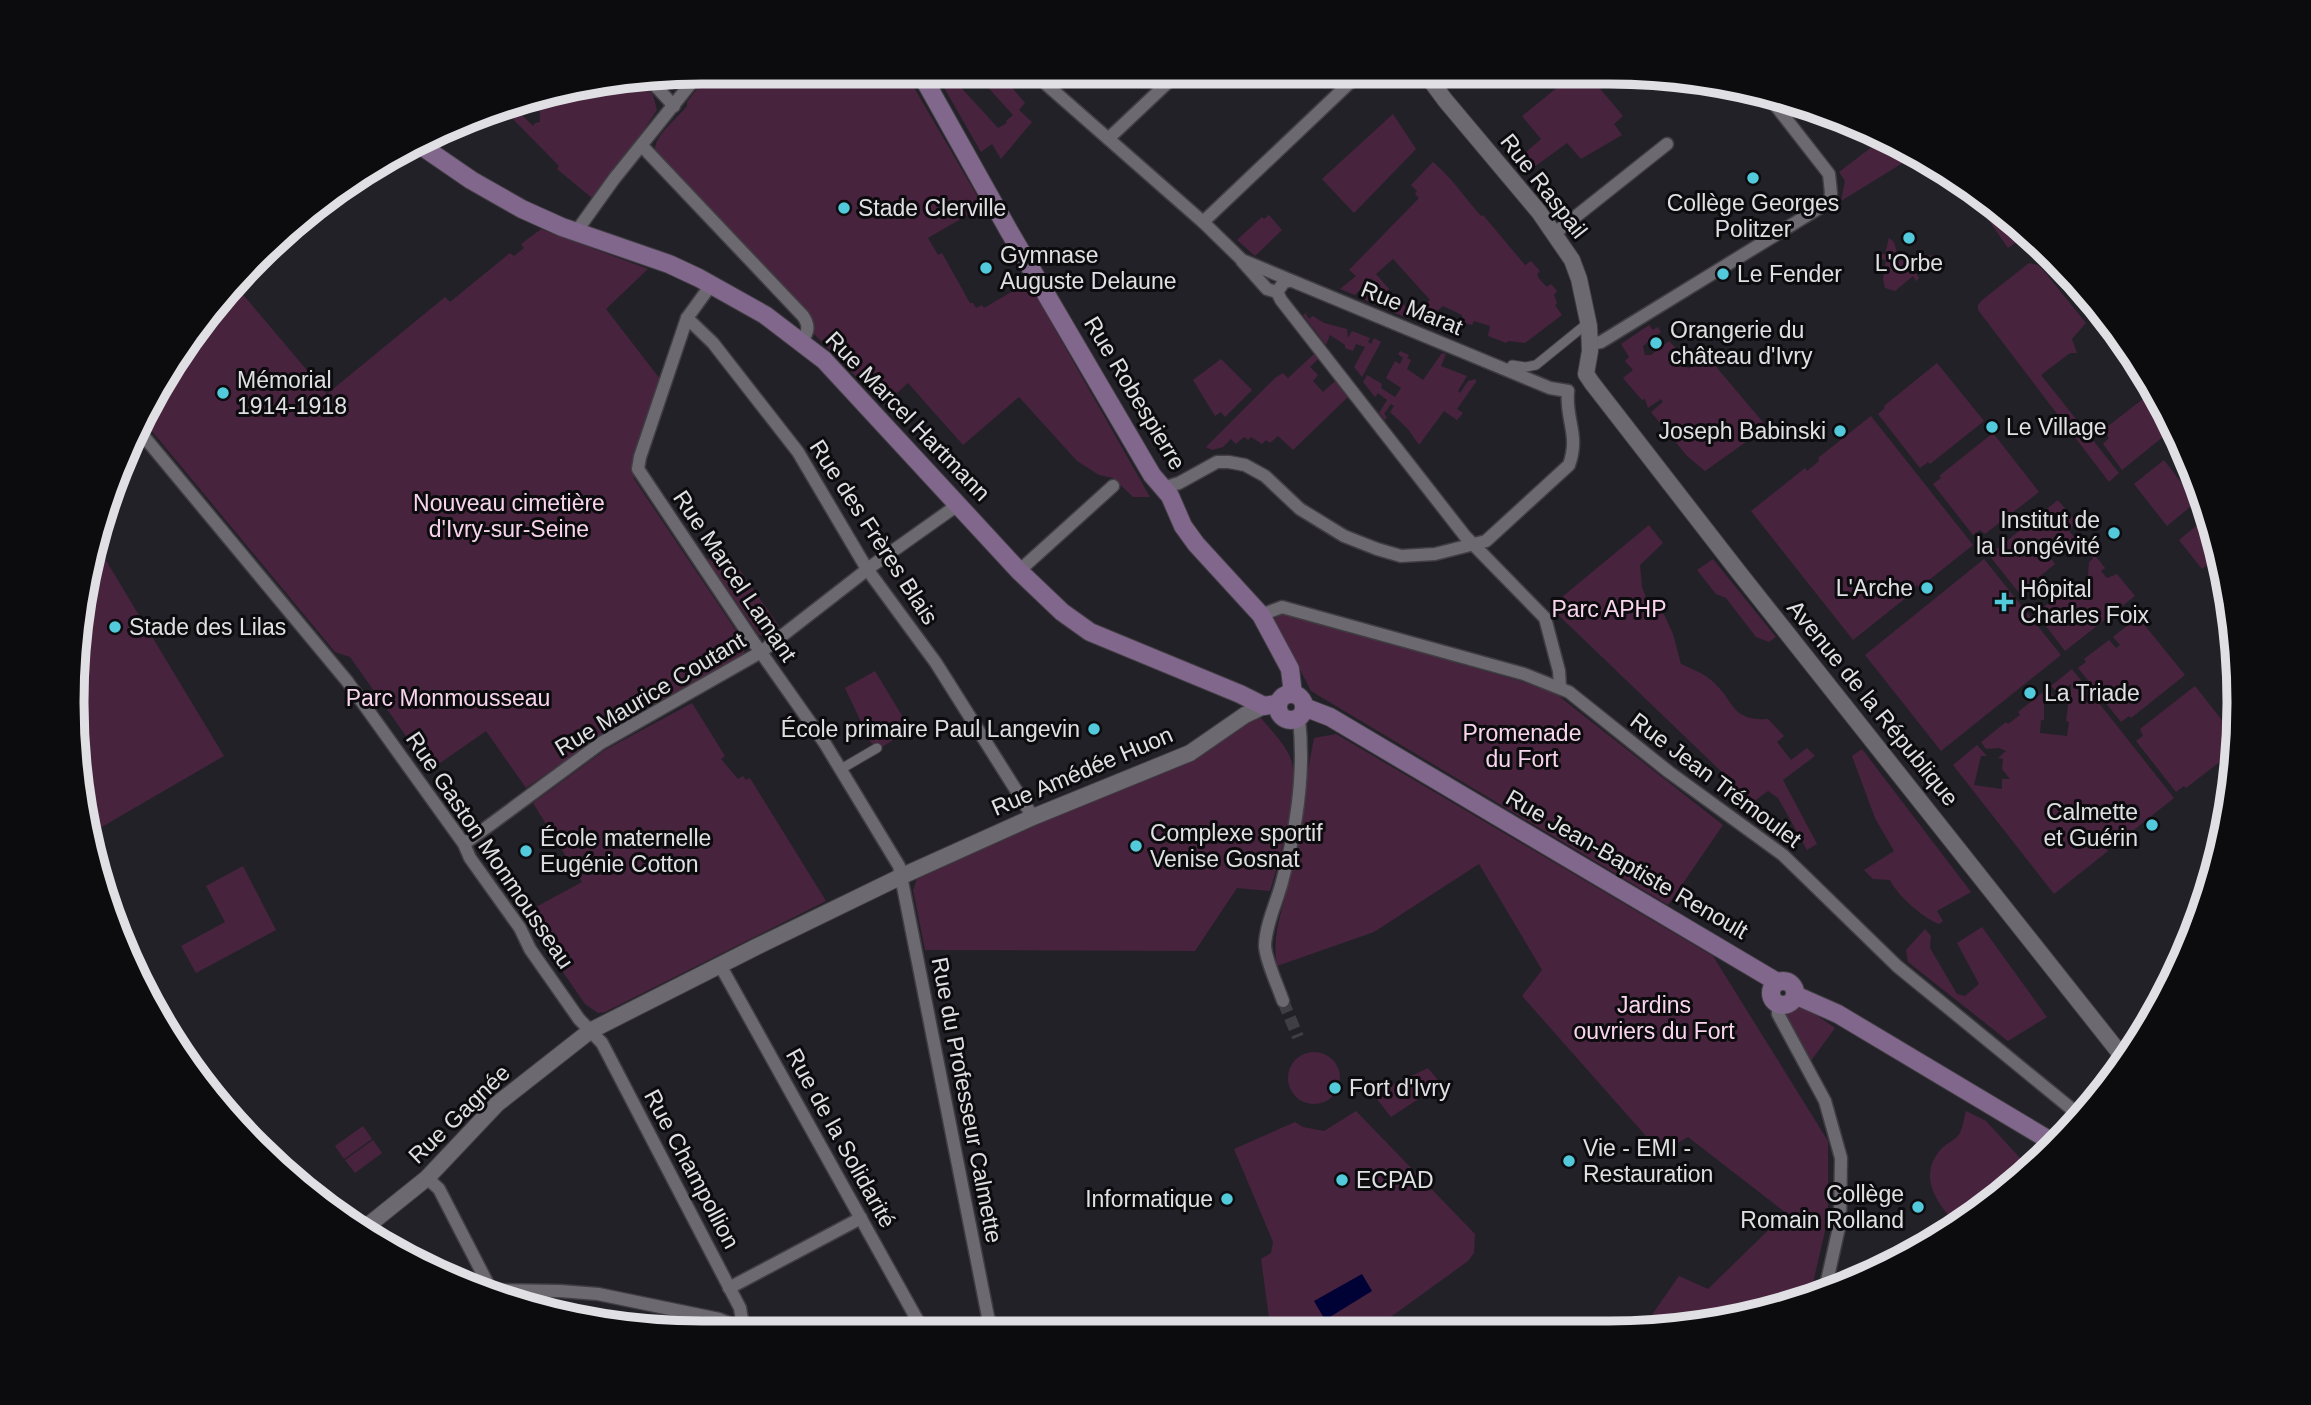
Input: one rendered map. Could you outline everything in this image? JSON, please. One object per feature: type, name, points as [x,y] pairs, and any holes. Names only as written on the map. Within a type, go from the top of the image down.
[{"type":"main road","name":"Rue Robespierre","points":[[927,84],[1152,475],[1170,496],[1183,526],[1261,615],[1290,669],[1299,706]]},
{"type":"main road","name":"Rue Marcel Hartmann","points":[[427,149],[502,199],[576,232],[669,264],[765,316],[824,360],[1019,571],[1062,612],[1090,632],[1270,705]]},
{"type":"main road","points":[[1270,705],[1281,698],[1299,706]]},
{"type":"main road","name":"Rue Jean-Baptiste Renoult","points":[[1270,705],[1278,713],[1293,719],[1299,706],[1330,717],[1777,982]]},
{"type":"main road","points":[[1777,982],[1788,982],[1795,995],[1789,1004],[1778,1004],[1772,999],[1771,992],[1777,982]]},
{"type":"main road","points":[[1795,995],[1838,1014],[2047,1139]]},
{"type":"street","points":[[576,232],[691,84]]},
{"type":"street","name":"Rue Marat","points":[[1046,84],[1203,222],[1241,260],[1550,388],[1568,391]]},
{"type":"street","points":[[1109,138],[1166,84]]},
{"type":"street","points":[[1203,222],[1348,84]]},
{"type":"street","name":"Rue Raspail","points":[[1433,84],[1555,233],[1576,271],[1591,344],[1586,374]]},
{"type":"street","points":[[655,86],[674,106]]},
{"type":"street","points":[[1591,344],[1601,342],[1829,202],[1829,174],[1777,108]]},
{"type":"street","points":[[1555,233],[1667,144]]},
{"type":"street","points":[[642,146],[803,316],[808,333],[802,341]]},
{"type":"street","name":"Rue Marat","points":[[1241,260],[1244,267],[1267,289],[1277,292],[1473,544],[1545,618],[1559,671],[1560,687]]},
{"type":"street","points":[[1277,292],[1284,282],[1289,281]]},
{"type":"street","name":"Rue Marcel Lamant","points":[[711,285],[687,318],[638,469],[824,742],[899,866],[902,876]]},
{"type":"street","name":"Rue des Frères Blais","points":[[687,318],[713,343],[798,452],[867,569],[936,663],[1032,817]]},
{"type":"street","points":[[1511,367],[1535,365],[1584,326]]},
{"type":"street","points":[[1163,488],[1179,483],[1208,465],[1229,461],[1245,465],[1265,477],[1300,509],[1344,536],[1377,550],[1401,556],[1435,554],[1486,541],[1569,466],[1574,451],[1574,431],[1567,404],[1568,391],[1586,374]]},
{"type":"street","name":"Avenue de la République","points":[[1586,374],[1737,570],[2119,1052]]},
{"type":"street","name":"Rue Gaston Monmousseau","points":[[144,437],[349,683],[464,845],[470,858],[520,928],[530,949],[590,1031]]},
{"type":"street","points":[[1019,571],[1113,486]]},
{"type":"street","name":"Rue Maurice Coutant","points":[[464,845],[601,743],[761,652],[867,569],[959,504]]},
{"type":"street","name":"Rue Jean Trémoulet","points":[[1261,615],[1282,607],[1524,674],[1560,687],[1669,772],[1783,855],[1897,966],[2074,1111]]},
{"type":"street","name":"Rue Amédée Huon","points":[[720,965],[902,876],[1032,817],[1190,753],[1245,715],[1270,705]]},
{"type":"street","points":[[1283,1001],[1265,947],[1296,825],[1301,743],[1299,706]]},
{"type":"street","points":[[841,769],[877,747]]},
{"type":"street","name":"Rue du Professeur Calmette","points":[[902,876],[989,1321]]},
{"type":"street","name":"Rue Gagnée","points":[[370,1224],[427,1178],[497,1104],[590,1031],[720,965]]},
{"type":"street","name":"Rue de la Solidarité","points":[[720,965],[918,1321]]},
{"type":"street","points":[[1778,1004],[1778,1014],[1825,1101],[1841,1158],[1840,1223],[1827,1281]]},
{"type":"street","name":"Rue Champollion","points":[[590,1031],[602,1043],[740,1308],[743,1321]]},
{"type":"street","points":[[427,1178],[439,1189],[487,1282]]},
{"type":"street","points":[[729,1287],[861,1218]]},
{"type":"street","points":[[511,1290],[598,1294],[724,1321]]},
{"type":"green space","name":"Stade Clerville","points":[[701,84],[912,84],[983,206],[928,238],[938,255],[942,253],[970,303],[976,308],[982,305],[984,308],[1027,280],[1150,497],[1133,497],[1113,478],[1099,475],[1077,461],[1019,397],[963,445],[908,383],[884,405],[813,333],[814,321],[655,150],[662,132],[687,106],[687,102]]},
{"type":"green space","points":[[942,84],[958,84],[998,128],[1007,123],[1013,115],[985,84],[1009,84],[1025,103],[1019,110],[1032,122],[1001,159],[992,144],[981,152]]},
{"type":"green space","points":[[1561,84],[1596,84],[1623,116],[1614,124],[1622,135],[1581,159],[1567,143],[1530,170],[1518,159],[1541,139],[1522,116]]},
{"type":"green space","points":[[645,87],[653,95],[657,110],[620,166],[592,198],[557,169],[559,166],[513,119],[520,113],[533,126],[540,122],[539,106],[622,89]]},
{"type":"green space","points":[[1393,114],[1416,149],[1354,213],[1322,179]]},
{"type":"green space","points":[[1875,145],[1906,161],[1841,201],[1845,181],[1839,172]]},
{"type":"green space","points":[[1433,162],[1525,265],[1531,261],[1540,271],[1537,274],[1539,279],[1547,287],[1551,284],[1557,291],[1554,295],[1557,303],[1555,305],[1562,315],[1525,343],[1506,343],[1488,336],[1490,326],[1474,321],[1472,325],[1462,322],[1462,315],[1443,306],[1431,316],[1423,307],[1430,300],[1393,259],[1376,274],[1389,289],[1386,293],[1389,297],[1393,294],[1407,308],[1404,312],[1409,319],[1358,297],[1374,283],[1371,278],[1355,295],[1340,289],[1356,276],[1349,270],[1419,198],[1411,185]]},
{"type":"green space","points":[[1981,209],[2019,240],[2008,248]]},
{"type":"green space","points":[[1269,215],[1282,230],[1255,256],[1237,240],[1262,217],[1264,219]]},
{"type":"green space","name":"Nouveau cimetière d'Ivry-sur-Seine","points":[[541,229],[648,269],[606,309],[660,379],[633,464],[634,479],[745,644],[744,654],[559,765],[526,788],[486,731],[430,770],[350,657],[335,652],[149,427],[188,359],[240,291],[327,394],[445,297],[450,302],[510,253],[514,256],[524,248],[521,244]]},
{"type":"green space","points":[[1889,238],[1894,242],[1899,260],[1919,261],[1922,256],[1933,255],[1916,273],[1919,278],[1916,281],[1913,276],[1895,291],[1885,288],[1883,279],[1886,260],[1880,259],[1881,254],[1885,254]]},
{"type":"green space","points":[[2029,263],[2038,265],[2044,271],[2086,323],[2072,339],[2077,353],[2070,353],[2041,375],[2119,473],[2109,482],[1978,310],[1981,301]]},
{"type":"green space","points":[[1309,311],[1306,314],[1309,319],[1313,316],[1324,323],[1347,329],[1348,338],[1352,331],[1370,338],[1368,342],[1371,344],[1374,338],[1381,342],[1362,377],[1354,367],[1365,347],[1356,344],[1353,351],[1345,348],[1345,345],[1330,335],[1326,345],[1303,315]]},
{"type":"green space","points":[[1649,325],[1653,330],[1658,327],[1661,332],[1643,346],[1645,355],[1651,355],[1669,341],[1686,359],[1682,362],[1688,369],[1706,355],[1767,427],[1705,471],[1687,456],[1651,412],[1663,402],[1661,399],[1648,408],[1645,399],[1642,400],[1623,378],[1633,370],[1625,361],[1629,357],[1621,344]]},
{"type":"green space","points":[[1400,351],[1409,355],[1407,358],[1411,360],[1407,369],[1423,380],[1442,353],[1446,354],[1441,366],[1467,376],[1458,391],[1460,393],[1468,381],[1476,379],[1457,409],[1463,413],[1457,420],[1444,411],[1419,445],[1408,429],[1390,412],[1394,406],[1391,404],[1384,414],[1387,417],[1385,420],[1379,413],[1387,400],[1378,393],[1375,397],[1363,382],[1367,375],[1382,384],[1381,388],[1395,397],[1401,388],[1386,378],[1395,361],[1400,364],[1403,358],[1398,354]]},
{"type":"green space","points":[[1314,354],[1318,359],[1310,367],[1318,375],[1313,381],[1323,392],[1335,381],[1350,395],[1293,450],[1278,436],[1270,443],[1266,440],[1262,444],[1251,437],[1248,440],[1244,437],[1236,444],[1231,439],[1223,447],[1212,450],[1206,447],[1275,378],[1283,373],[1288,378]]},
{"type":"green space","points":[[1221,359],[1252,390],[1225,417],[1221,412],[1215,416],[1193,380]]},
{"type":"green space","points":[[1937,363],[1984,421],[1930,464],[1928,462],[1920,468],[1878,414],[1884,406]]},
{"type":"green space","points":[[2143,399],[2166,435],[2122,470],[2103,444],[2109,438],[2103,430]]},
{"type":"green space","points":[[1871,416],[1973,545],[1919,588],[1917,585],[1906,594],[1907,597],[1853,640],[1751,511],[1805,468],[1807,471],[1819,461],[1818,458]]},
{"type":"green space","points":[[1993,433],[2039,492],[1985,534],[1980,530],[1973,535],[1933,484],[1941,478],[1939,476]]},
{"type":"green space","points":[[2164,460],[2191,495],[2194,504],[2167,526],[2134,484]]},
{"type":"green space","points":[[2058,500],[2076,522],[2069,531],[2075,538],[2079,535],[2105,568],[2101,571],[2107,578],[2117,574],[2135,596],[2065,651],[2036,613],[2072,585],[2078,593],[2090,583],[2089,562],[2093,559],[2086,549],[2081,552],[2061,546],[2049,556],[2055,564],[2019,593],[1989,555]]},
{"type":"green space","name":"Parc APHP","points":[[1649,525],[1663,543],[1640,565],[1642,587],[1647,600],[1663,612],[1673,634],[1681,664],[1711,680],[1739,713],[1755,719],[1768,719],[1784,736],[1777,742],[1791,760],[1807,748],[1815,756],[1783,780],[1817,844],[1807,850],[1778,798],[1768,791],[1753,802],[1550,607]]},
{"type":"green space","points":[[2196,526],[2199,529],[2201,527],[2211,563],[2202,569],[2179,540]]},
{"type":"green space","points":[[719,552],[730,567],[735,563],[779,626],[767,636],[759,635],[707,560]]},
{"type":"green space","name":"Stade des Lilas","points":[[102,554],[224,756],[97,829],[89,783],[84,702],[89,622]]},
{"type":"green space","points":[[1713,559],[1776,637],[1769,642],[1756,637],[1726,598],[1716,594],[1697,570]]},
{"type":"green space","points":[[1984,559],[2061,655],[1941,751],[1865,655]]},
{"type":"green space","name":"Promenade du Fort","points":[[1283,613],[1551,690],[1723,825],[1668,905],[1311,691],[1274,619]]},
{"type":"green space","points":[[2138,617],[2185,675],[2131,718],[2129,716],[2121,722],[2078,668],[2086,662],[2084,659],[2109,640],[2116,648],[2120,645],[2113,637]]},
{"type":"green space","points":[[2072,669],[2174,798],[2120,841],[2118,839],[2106,848],[2108,851],[2054,894],[1953,765],[1977,745],[1987,756],[1981,756],[1974,785],[2002,789],[2002,779],[2010,779],[2002,769],[2003,759],[1998,758],[2006,751],[1999,748],[1986,749],[1981,742],[2006,722],[2008,724],[2020,715],[2018,712],[2048,688],[2054,697],[2044,702],[2044,720],[2041,720],[2040,733],[2067,736],[2069,722],[2066,721],[2071,684],[2058,693],[2051,686]]},
{"type":"green space","points":[[875,671],[910,729],[879,749],[871,743],[845,688]]},
{"type":"green space","points":[[2195,686],[2226,726],[2224,758],[2186,788],[2184,786],[2176,792],[2136,741],[2143,736],[2140,729]]},
{"type":"green space","points":[[692,703],[725,756],[721,759],[738,779],[743,776],[746,780],[750,778],[826,901],[605,1012],[598,1013],[585,1004],[523,914],[582,882],[533,803],[605,750]]},
{"type":"green space","name":"Complexe sportif Venise Gosnat","points":[[1260,717],[1284,747],[1293,770],[1291,804],[1279,861],[1270,891],[1237,888],[1195,951],[925,950],[913,890],[917,879],[1045,821],[1194,760],[1251,719]]},
{"type":"green space","name":"Jardins ouvriers du Fort","points":[[1336,734],[1713,956],[1828,1141],[1828,1218],[1812,1286],[1729,1309],[1648,1320],[1679,1276],[1708,1289],[1786,1213],[1688,1137],[1661,1153],[1522,996],[1542,970],[1479,864],[1374,932],[1277,966],[1277,931],[1290,876],[1314,738]]},
{"type":"green space","points":[[1862,749],[1971,892],[1937,911],[1943,921],[1939,924],[1911,905],[1890,880],[1873,879],[1864,870],[1894,851],[1875,818],[1852,756]]},
{"type":"green space","points":[[243,866],[276,930],[196,973],[181,946],[225,922],[206,886]]},
{"type":"green space","points":[[1982,927],[2047,1017],[2008,1041],[1908,962],[1906,950],[1925,929],[1931,936],[1930,948],[1957,994],[1965,996],[1979,984],[1957,943]]},
{"type":"green space","points":[[1797,1007],[1806,1008],[1835,1028],[1810,1062],[1784,1014]]},
{"type":"green space","points":[[1314,1052],[1324,1054],[1332,1060],[1338,1068],[1338,1088],[1332,1096],[1324,1102],[1314,1104],[1304,1102],[1296,1096],[1290,1088],[1288,1078],[1290,1068],[1296,1060],[1304,1054]]},
{"type":"green space","points":[[1428,1068],[1441,1084],[1391,1117],[1373,1094]]},
{"type":"green space","points":[[1356,1111],[1475,1234],[1474,1253],[1468,1261],[1385,1321],[1269,1321],[1261,1259],[1271,1253],[1273,1242],[1234,1149],[1295,1122],[1303,1127],[1324,1131]]},
{"type":"green space","points":[[1966,1111],[1986,1121],[2023,1161],[1951,1218],[1936,1198],[1930,1178],[1931,1168],[1935,1157],[1959,1135]]},
{"type":"green space","points":[[363,1126],[372,1139],[344,1159],[335,1146]]},
{"type":"green space","points":[[373,1140],[382,1153],[355,1173],[345,1160]]},
{"type":"shaded area","points":[[1362,1274],[1372,1291],[1325,1320],[1314,1301]]},
{"type":"tunnel","points":[[1283,1001],[1298,1037]]},
{"type":"place","name":"Collège Georges Politzer","points":[[1753,178]]},
{"type":"place","name":"Stade Clerville","points":[[844,208]]},
{"type":"place","name":"L'Orbe","points":[[1909,238]]},
{"type":"place","name":"Gymnase Auguste Delaune","points":[[986,268]]},
{"type":"place","name":"Le Fender","points":[[1723,274]]},
{"type":"place","name":"Orangerie du château d'Ivry","points":[[1656,343]]},
{"type":"place","name":"Mémorial 1914-1918","points":[[223,393]]},
{"type":"place","name":"Le Village","points":[[1992,427]]},
{"type":"place","name":"Joseph Babinski","points":[[1840,431]]},
{"type":"place","name":"Institut de la Longévité","points":[[2114,533]]},
{"type":"place","name":"L'Arche","points":[[1927,588]]},
{"type":"place","name":"Hôpital Charles Foix","points":[[2004,602]]},
{"type":"place","name":"Stade des Lilas","points":[[115,627]]},
{"type":"place","name":"La Triade","points":[[2030,693]]},
{"type":"place","name":"École primaire Paul Langevin","points":[[1094,729]]},
{"type":"place","name":"Calmette et Guérin","points":[[2152,825]]},
{"type":"place","name":"Complexe sportif Venise Gosnat","points":[[1136,846]]},
{"type":"place","name":"École maternelle Eugénie Cotton","points":[[526,851]]},
{"type":"place","name":"Fort d'Ivry","points":[[1335,1088]]},
{"type":"place","name":"Vie - EMI - Restauration","points":[[1569,1161]]},
{"type":"place","name":"ECPAD","points":[[1342,1180]]},
{"type":"place","name":"Informatique","points":[[1227,1199]]},
{"type":"place","name":"Collège Romain Rolland","points":[[1918,1207]]},
{"type":"park label","name":"Parc Monmousseau","points":[[448,698]]}]
